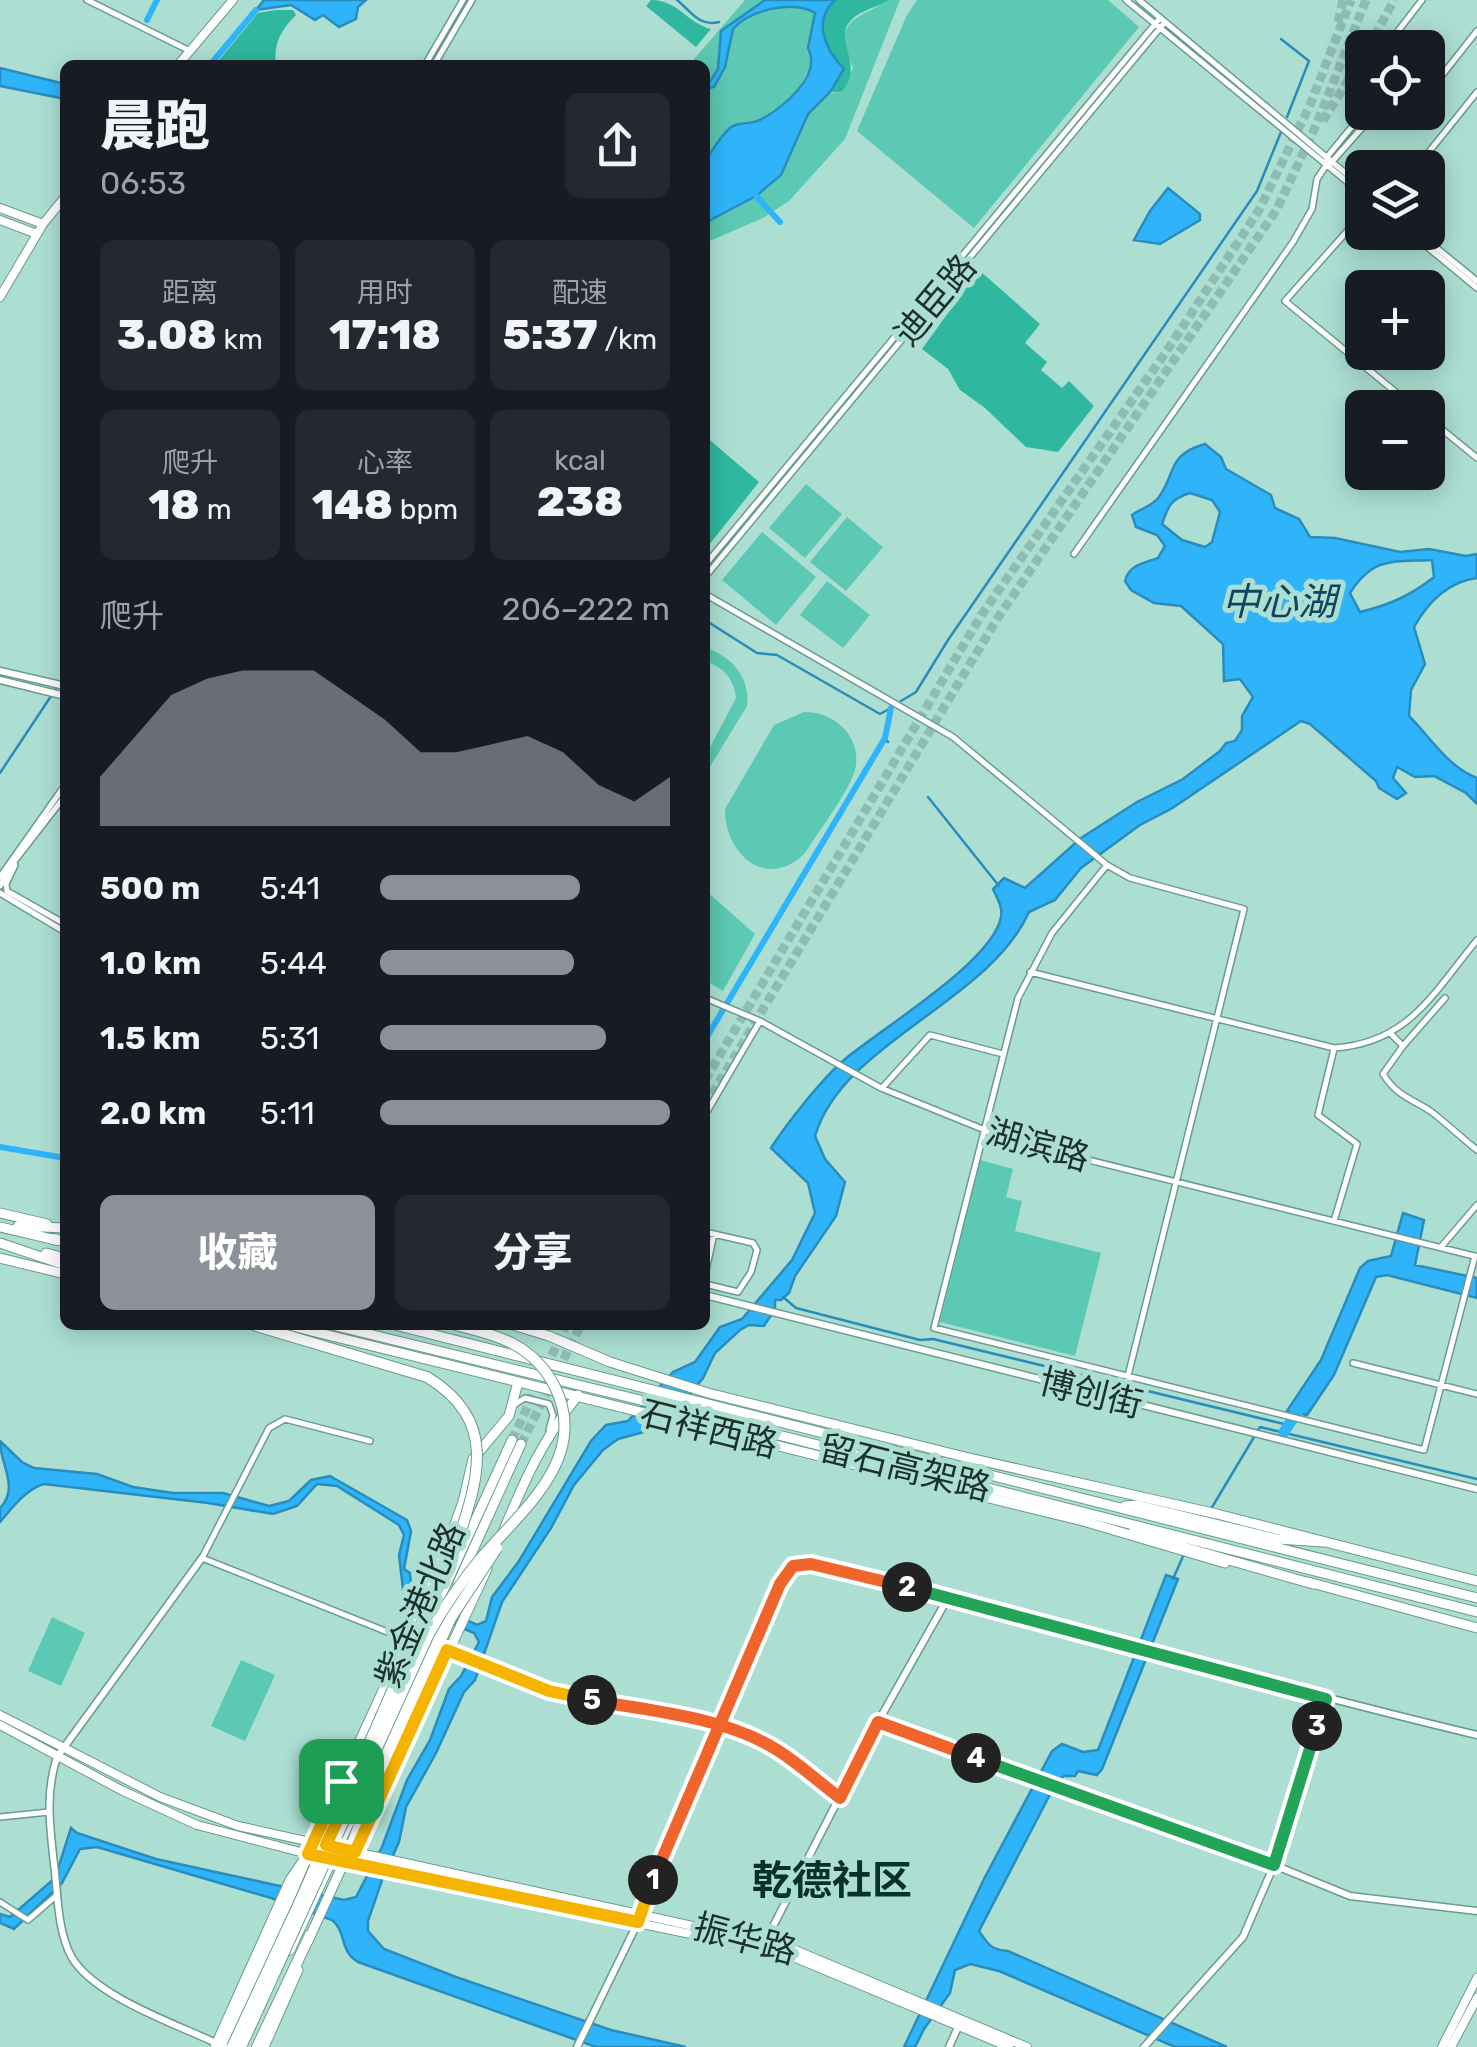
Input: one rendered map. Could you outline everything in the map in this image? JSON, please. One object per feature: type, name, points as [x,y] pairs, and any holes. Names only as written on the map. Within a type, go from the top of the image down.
[{"type":"highway","points":[[242,2047],[403,1680],[457,1544],[475,1490],[478,1458],[474,1428],[463,1407],[443,1387],[426,1377],[270,1330]]},
{"type":"highway","points":[[368,1801],[452,1618],[474,1581],[546,1484],[560,1455],[564,1417],[559,1396],[540,1364],[519,1345],[471,1330]]},
{"type":"highway","points":[[232,2047],[403,1680],[454,1592],[527,1508]]},
{"type":"highway","points":[[217,2046],[268,1951],[302,1869],[317,1849]]},
{"type":"highway","points":[[260,2047],[305,1933]]},
{"type":"main road","points":[[182,60],[232,0]]},
{"type":"main road","points":[[0,297],[43,224],[60,203]]},
{"type":"main road","points":[[0,208],[43,224]]},
{"type":"main road","points":[[0,220],[37,234]]},
{"type":"main road","points":[[0,1213],[60,1226]]},
{"type":"main road","points":[[0,1226],[60,1227]]},
{"type":"main road","points":[[0,1226],[60,1241]]},
{"type":"main road","points":[[0,1242],[60,1257]]},
{"type":"main road","points":[[0,1242],[60,1264]]},
{"type":"main road","points":[[0,1258],[60,1273]]},
{"type":"main road","name":"石祥西路","points":[[308,1330],[1199,1549]]},
{"type":"main road","name":"留石高架路","points":[[353,1330],[1104,1517],[1199,1549],[1417,1595],[1477,1612]]},
{"type":"main road","name":"留石高架路","points":[[415,1330],[1113,1506],[1213,1522],[1477,1598]]},
{"type":"main road","name":"石祥西路","points":[[528,1330],[656,1377],[1213,1522]]},
{"type":"main road","name":"紫金港北路","points":[[232,2047],[304,1885],[341,1781],[408,1640],[458,1518],[473,1459],[500,1430],[514,1405],[518,1382]]},
{"type":"main road","name":"紫金港北路","points":[[242,2047],[278,1970],[305,1933],[485,1574],[522,1483],[548,1433],[578,1395]]},
{"type":"main road","name":"紫金港北路","points":[[344,1854],[377,1763],[516,1442],[366,1758]]},
{"type":"main road","points":[[1213,1522],[1278,1540],[1323,1542],[1477,1580]]},
{"type":"main road","points":[[1199,1549],[1477,1628]]},
{"type":"main road","name":"振华路","points":[[0,1715],[60,1752],[197,1825],[344,1854],[368,1855],[391,1864],[764,1947],[1027,2047]]},
{"type":"main road","name":"振华路","points":[[0,1725],[60,1752]]},
{"type":"main road","points":[[341,1781],[366,1758]]},
{"type":"main road","points":[[317,1849],[366,1758]]},
{"type":"main road","points":[[344,1854],[368,1801]]},
{"type":"main road","name":"紫金港北路","points":[[217,2046],[290,1880],[317,1849]]},
{"type":"main road","name":"振华路","points":[[344,1854],[364,1864],[391,1864]]},
{"type":"main road","name":"紫金港北路","points":[[260,2047],[292,1988],[305,1933]]},
{"type":"main road","points":[[1442,2047],[1477,1978]]},
{"type":"main road","points":[[1450,2047],[1477,1998]]},
{"type":"main road","name":"振华路","points":[[961,2022],[1009,2047]]},
{"type":"street","points":[[87,0],[190,51]]},
{"type":"street","points":[[428,60],[463,0]]},
{"type":"street","points":[[437,60],[472,0]]},
{"type":"street","points":[[1126,0],[1160,23],[1345,176]]},
{"type":"street","points":[[1139,0],[1160,23]]},
{"type":"street","points":[[1398,30],[1422,0]]},
{"type":"street","name":"迪臣路","points":[[710,559],[1160,23]]},
{"type":"street","name":"迪臣路","points":[[710,571],[1160,23]]},
{"type":"street","points":[[1445,71],[1477,31]]},
{"type":"street","points":[[1430,150],[1477,92]]},
{"type":"street","points":[[1074,554],[1293,242],[1312,209],[1317,180],[1351,130]]},
{"type":"street","points":[[1329,162],[1359,130]]},
{"type":"street","points":[[1345,234],[1285,302],[1393,390]]},
{"type":"street","points":[[1432,250],[1477,285]]},
{"type":"street","points":[[1438,250],[1477,285]]},
{"type":"street","points":[[1445,432],[1477,458]]},
{"type":"street","points":[[710,597],[953,737],[1106,864],[1130,878],[1244,909],[1122,1399]]},
{"type":"street","points":[[0,672],[60,694]]},
{"type":"street","points":[[0,680],[60,686]]},
{"type":"street","points":[[0,876],[60,792]]},
{"type":"street","points":[[60,802],[21,853],[0,890],[60,922]]},
{"type":"street","points":[[21,853],[6,884],[7,891],[60,928]]},
{"type":"street","points":[[1106,864],[1052,933],[1018,998],[934,1328],[1127,1380],[1424,1450],[1475,1259],[1441,1247],[1477,1205]]},
{"type":"street","points":[[1030,972],[1334,1048],[1365,1045],[1391,1034],[1421,1007],[1477,940]]},
{"type":"street","points":[[1445,998],[1383,1074],[1390,1086],[1416,1106],[1430,1110],[1477,1150]]},
{"type":"street","name":"湖滨路","points":[[710,999],[760,1021],[864,1080],[1012,1141],[1441,1247]]},
{"type":"street","points":[[710,1106],[760,1021]]},
{"type":"street","points":[[1391,1034],[1403,1046]]},
{"type":"street","points":[[882,1088],[930,1035],[1003,1054]]},
{"type":"street","points":[[1334,1048],[1318,1115],[1357,1144],[1334,1221]]},
{"type":"street","points":[[710,1233],[753,1243],[757,1250],[751,1272],[738,1292],[710,1285]]},
{"type":"street","points":[[710,1252],[714,1234]]},
{"type":"street","name":"博创街","points":[[710,1296],[1477,1489]]},
{"type":"street","points":[[1353,1363],[1477,1394]]},
{"type":"street","points":[[514,1405],[525,1398],[549,1404],[554,1415],[548,1433]]},
{"type":"street","points":[[217,2046],[123,1998],[80,1968],[62,1932],[49,1786],[60,1752],[202,1558],[269,1428],[285,1419],[370,1441]]},
{"type":"street","points":[[202,1558],[408,1640]]},
{"type":"street","points":[[577,2047],[639,1917],[717,1725],[780,1584],[793,1566],[811,1564],[949,1596],[1326,1699],[1477,1734]]},
{"type":"street","points":[[764,1947],[878,1722],[949,1596]]},
{"type":"street","points":[[447,1650],[549,1691],[717,1725],[769,1745],[840,1798]]},
{"type":"street","points":[[1146,2044],[1244,1937],[1274,1865],[1326,1699]]},
{"type":"street","points":[[878,1722],[1350,1896],[1477,1911]]},
{"type":"street","points":[[0,1817],[49,1812]]},
{"type":"street","points":[[0,1902],[28,1920],[58,1895]]},
{"type":"street","points":[[950,2047],[961,2022]]},
{"type":"green space","points":[[651,0],[668,4],[711,29],[696,47],[646,6]]},
{"type":"green space","points":[[745,0],[765,0],[721,31],[718,68],[711,80],[710,60],[693,60]]},
{"type":"green space","points":[[835,0],[889,0],[849,22],[845,40],[851,71],[841,92],[830,92],[842,74],[822,28],[826,10]]},
{"type":"green space","points":[[889,0],[900,0],[845,139],[789,201],[763,218],[710,241],[710,221],[770,186],[784,170],[810,110],[828,94],[841,92],[853,68],[847,52],[846,30],[857,18]]},
{"type":"green space","points":[[917,0],[1108,0],[1139,27],[974,228],[857,131]]},
{"type":"green space","points":[[796,1],[812,8],[815,13],[809,38],[811,64],[796,94],[759,120],[741,122],[710,155],[710,88],[725,67],[733,29],[765,7]]},
{"type":"green space","points":[[293,10],[296,15],[279,38],[276,60],[219,60],[258,13]]},
{"type":"green space","points":[[979,270],[1040,324],[1025,343],[1047,362],[1041,370],[1062,388],[1069,381],[1094,406],[1058,452],[1026,447],[960,390],[948,369],[922,349]]},
{"type":"green space","points":[[710,440],[759,482],[710,544]]},
{"type":"green space","points":[[806,484],[842,514],[805,558],[769,528]]},
{"type":"green space","points":[[847,517],[883,547],[846,591],[810,562]]},
{"type":"green space","points":[[762,532],[816,577],[776,625],[722,580]]},
{"type":"green space","points":[[827,581],[870,615],[843,648],[800,615]]},
{"type":"green space","points":[[710,650],[737,669],[746,686],[747,706],[710,767],[710,747],[736,698],[733,685],[710,663]]},
{"type":"green space","points":[[804,712],[826,716],[844,728],[855,747],[855,770],[805,853],[791,864],[763,868],[740,853],[732,841],[725,809],[774,725]]},
{"type":"green space","points":[[710,894],[755,934],[723,991],[710,983]]},
{"type":"green space","points":[[980,1160],[1013,1169],[1006,1197],[1022,1201],[1015,1231],[1101,1253],[1075,1356],[940,1322]]},
{"type":"green space","points":[[52,1617],[85,1633],[61,1686],[28,1671]]},
{"type":"green space","points":[[241,1660],[275,1675],[245,1741],[211,1726]]},
{"type":"water","points":[[264,0],[366,0],[358,7],[356,19],[339,27],[323,15],[315,20],[291,5],[256,10]]},
{"type":"water","points":[[765,0],[835,0],[824,17],[824,35],[831,53],[844,69],[830,92],[808,114],[781,175],[756,196],[710,220],[710,155],[733,126],[760,120],[798,90],[810,69],[808,48],[815,13],[785,7],[761,12],[741,22],[733,29],[725,67],[710,88],[718,69],[721,31]]},
{"type":"water","points":[[0,68],[60,83],[60,98],[0,86]]},
{"type":"water","points":[[1168,188],[1200,214],[1200,220],[1160,244],[1134,240],[1150,211]]},
{"type":"water","name":"中心湖","points":[[1205,444],[1221,457],[1226,469],[1271,495],[1275,508],[1299,519],[1310,537],[1335,538],[1400,552],[1429,549],[1466,556],[1477,554],[1477,578],[1456,584],[1440,595],[1414,627],[1425,664],[1411,690],[1409,716],[1448,759],[1477,778],[1477,804],[1466,793],[1434,776],[1415,777],[1397,767],[1393,778],[1406,793],[1397,799],[1379,788],[1376,781],[1310,724],[1301,721],[1081,868],[1055,900],[1029,912],[1009,944],[982,972],[884,1048],[854,1074],[830,1103],[815,1136],[825,1159],[845,1182],[836,1216],[795,1276],[789,1293],[775,1300],[775,1309],[764,1326],[749,1325],[715,1353],[703,1378],[663,1427],[618,1439],[603,1450],[574,1485],[502,1602],[475,1680],[464,1692],[406,1807],[399,1842],[382,1880],[368,1931],[384,1949],[456,1977],[611,2030],[686,2047],[596,2047],[358,1962],[348,1952],[332,1920],[97,1847],[80,1849],[62,1883],[14,1929],[0,1923],[0,1914],[10,1917],[55,1878],[71,1828],[156,1859],[344,1900],[356,1897],[382,1847],[407,1780],[430,1740],[449,1689],[461,1676],[479,1642],[474,1633],[414,1608],[404,1598],[399,1555],[404,1535],[399,1525],[337,1486],[317,1484],[297,1506],[273,1514],[44,1484],[25,1495],[0,1522],[0,1508],[9,1484],[0,1441],[34,1468],[97,1474],[133,1487],[173,1493],[223,1493],[269,1506],[289,1501],[311,1480],[330,1476],[407,1520],[411,1531],[404,1569],[410,1573],[412,1595],[477,1625],[486,1621],[492,1597],[519,1561],[591,1441],[606,1425],[628,1421],[673,1372],[695,1362],[720,1327],[742,1319],[792,1260],[815,1213],[808,1183],[771,1148],[815,1090],[844,1060],[933,994],[978,954],[1001,917],[993,889],[1004,878],[1025,888],[1081,838],[1137,802],[1183,779],[1226,743],[1235,741],[1242,730],[1242,716],[1253,697],[1240,679],[1224,681],[1223,644],[1181,606],[1154,603],[1131,590],[1125,581],[1134,568],[1158,558],[1165,546],[1157,535],[1136,527],[1132,515],[1156,500],[1178,459]],"holes":[[[1190,493],[1212,500],[1220,512],[1212,542],[1205,547],[1182,540],[1162,524],[1171,504]],[[1432,560],[1434,577],[1425,584],[1399,599],[1360,612],[1350,593],[1367,573],[1385,563]]]},
{"type":"water","points":[[1403,1213],[1424,1220],[1415,1265],[1477,1278],[1477,1298],[1387,1275],[1376,1277],[1334,1375],[1307,1415],[1287,1411],[1321,1360],[1360,1268],[1368,1261],[1391,1256]]},
{"type":"water","points":[[1166,1575],[1178,1579],[1102,1769],[1097,1775],[1078,1771],[1075,1776],[1057,1781],[979,1931],[994,1948],[1227,2047],[1175,2047],[999,1971],[970,1964],[955,1970],[950,1993],[915,2047],[904,2047],[984,1879],[1052,1751],[1062,1744],[1083,1752],[1098,1750]]},
{"type":"waterway","points":[[147,20],[157,0]]},
{"type":"waterway","points":[[677,0],[700,20],[719,22]]},
{"type":"waterway","points":[[214,60],[256,10]]},
{"type":"waterway","points":[[1281,39],[1309,61],[1287,117]]},
{"type":"waterway","points":[[901,701],[916,692],[1257,191],[1281,132]]},
{"type":"waterway","points":[[756,196],[780,222]]},
{"type":"waterway","points":[[710,623],[757,653],[777,655],[880,714],[891,708]]},
{"type":"waterway","points":[[0,773],[60,683]]},
{"type":"waterway","points":[[710,1032],[885,738],[891,708]]},
{"type":"waterway","points":[[885,738],[888,742]]},
{"type":"waterway","points":[[928,797],[999,886]]},
{"type":"waterway","points":[[0,1147],[60,1157]]},
{"type":"waterway","points":[[783,1297],[796,1308],[920,1340],[933,1339],[1288,1425]]},
{"type":"waterway","points":[[1284,1432],[1304,1402]]},
{"type":"waterway","points":[[1211,1509],[1260,1427],[1477,1479]]},
{"type":"waterway","points":[[1173,1579],[1184,1554]]},
{"type":"tunnel","points":[[1338,22],[1343,0]]},
{"type":"tunnel","points":[[710,1072],[982,614],[1168,349],[1259,210],[1310,105],[1351,0]]},
{"type":"tunnel","points":[[710,1098],[997,619],[1277,209],[1317,123],[1366,0]]},
{"type":"tunnel","points":[[1378,30],[1394,0]]},
{"type":"tunnel","points":[[1323,121],[1345,85]]},
{"type":"tunnel","points":[[546,1368],[564,1330]]},
{"type":"tunnel","points":[[521,1444],[578,1330]]},
{"type":"tunnel","points":[[512,1440],[539,1382]]},
{"type":"district","name":"乾德社区","points":[[832,1880]]},
{"type":"route","points":[[341,1781],[308,1854],[638,1922],[717,1725],[780,1584],[793,1566],[811,1564],[949,1596],[1326,1699],[1274,1865],[878,1722],[840,1798],[769,1745],[732,1729],[717,1725],[549,1691],[447,1650],[355,1852],[326,1845],[366,1758],[341,1781]]}]
